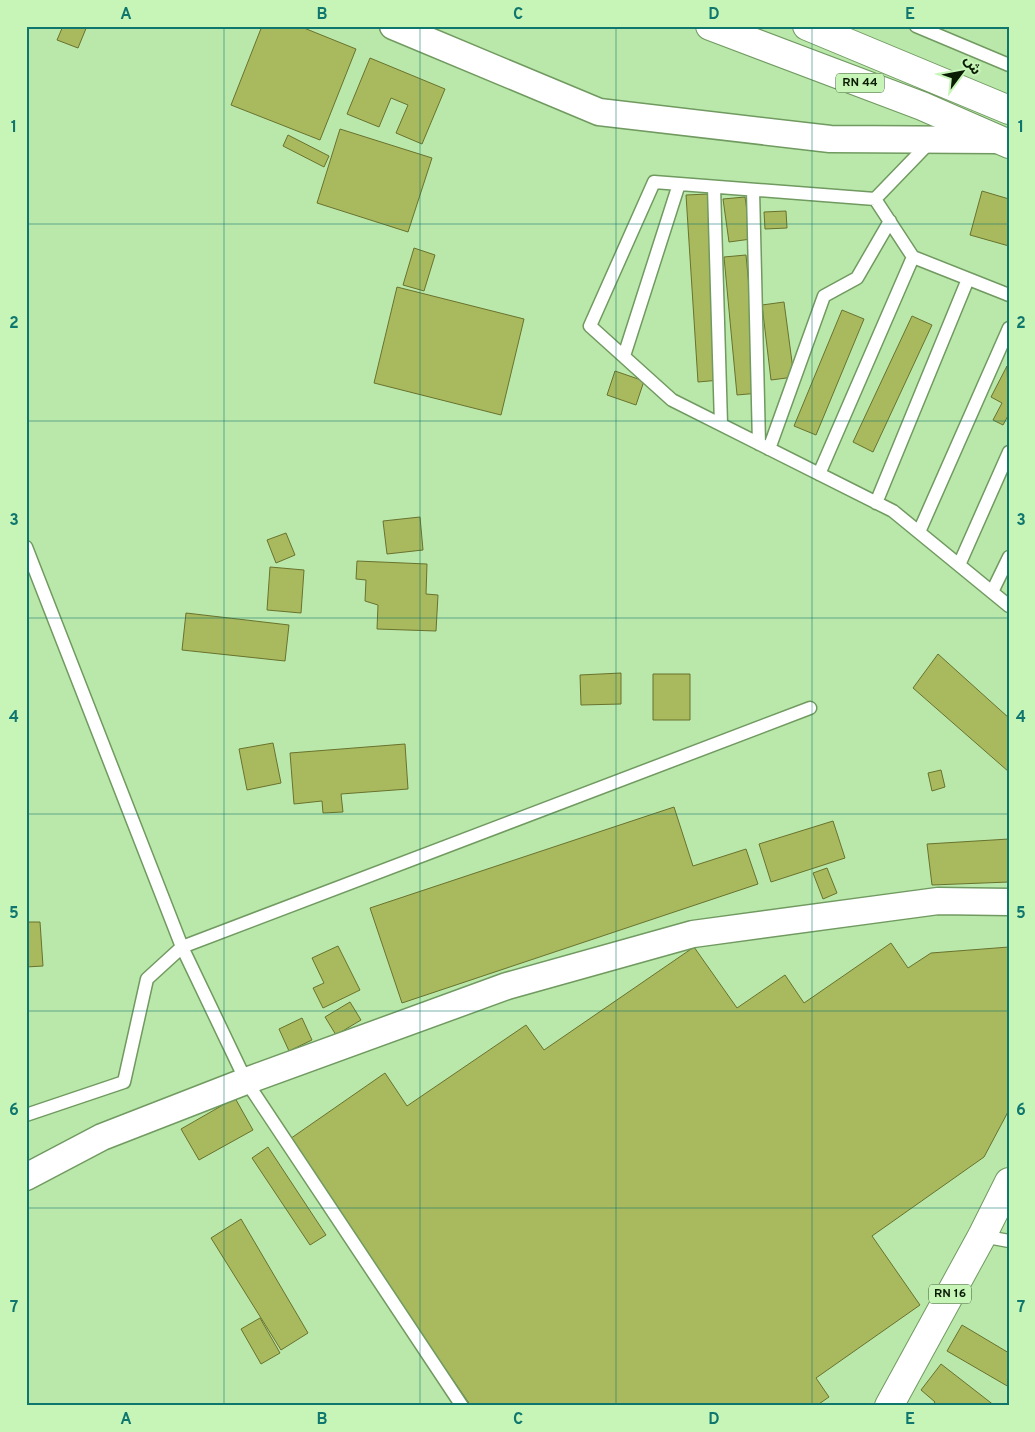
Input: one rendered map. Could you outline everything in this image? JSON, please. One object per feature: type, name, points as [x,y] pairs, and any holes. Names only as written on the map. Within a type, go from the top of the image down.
[{"type":"main road","name":"RN 44","points":[[710,26],[922,106],[1003,142]]},
{"type":"main road","name":"RN 44","points":[[807,26],[1009,110]]},
{"type":"main road","name":"RN 16","points":[[889,1406],[982,1236],[1009,1182]]},
{"type":"street","points":[[393,26],[599,112],[830,139],[933,139],[1003,142]]},
{"type":"street","points":[[26,1177],[102,1137],[246,1081],[507,986],[693,934],[938,901],[1009,902]]},
{"type":"lane","points":[[916,26],[1009,65]]},
{"type":"lane","points":[[875,199],[933,139]]},
{"type":"lane","points":[[875,199],[654,182],[590,326],[672,400],[893,511],[1009,606]]},
{"type":"lane","points":[[624,356],[679,184]]},
{"type":"lane","points":[[714,187],[721,424]]},
{"type":"lane","points":[[753,190],[764,446]]},
{"type":"lane","points":[[875,199],[913,256],[1009,295]]},
{"type":"lane","points":[[764,446],[824,296],[857,278],[890,221]]},
{"type":"lane","points":[[819,474],[913,256]]},
{"type":"lane","points":[[876,503],[968,279]]},
{"type":"lane","points":[[920,532],[1009,328]]},
{"type":"lane","points":[[959,565],[1009,452]]},
{"type":"lane","points":[[26,547],[182,947],[246,1081],[462,1406]]},
{"type":"lane","points":[[992,592],[1009,557]]},
{"type":"lane","points":[[26,1115],[124,1082],[147,979],[182,947],[810,708]]},
{"type":"lane","points":[[982,1236],[1009,1242]]},
{"type":"building","points":[[63,26],[87,26],[78,48],[57,40]]},
{"type":"building","points":[[262,26],[299,26],[356,49],[320,140],[231,105]]},
{"type":"building","points":[[370,58],[445,89],[422,144],[396,133],[408,105],[391,98],[379,127],[347,114]]},
{"type":"building","points":[[340,129],[432,158],[408,232],[317,203]]},
{"type":"building","points":[[288,135],[329,156],[324,167],[283,146]]},
{"type":"building","points":[[982,191],[1009,199],[1009,246],[970,235]]},
{"type":"building","points":[[708,194],[720,380],[698,382],[686,195]]},
{"type":"building","points":[[745,197],[751,239],[729,242],[723,199]]},
{"type":"building","points":[[786,211],[787,228],[765,229],[764,212]]},
{"type":"building","points":[[414,248],[435,255],[424,291],[403,285]]},
{"type":"building","points":[[746,255],[759,393],[737,395],[724,257]]},
{"type":"building","points":[[397,287],[524,319],[501,415],[374,383]]},
{"type":"building","points":[[784,302],[794,377],[771,380],[762,305]]},
{"type":"building","points":[[842,310],[864,319],[816,435],[794,426]]},
{"type":"building","points":[[912,316],[932,325],[873,452],[853,442]]},
{"type":"building","points":[[1007,366],[1009,414],[1003,425],[993,420],[1002,403],[991,397]]},
{"type":"building","points":[[615,371],[644,381],[636,405],[607,395]]},
{"type":"building","points":[[420,517],[423,550],[387,554],[383,521]]},
{"type":"building","points":[[286,533],[295,555],[276,563],[267,540]]},
{"type":"building","points":[[357,561],[427,564],[426,594],[438,595],[436,631],[377,629],[378,605],[365,601],[366,580],[356,579]]},
{"type":"building","points":[[270,567],[304,570],[301,613],[267,610]]},
{"type":"building","points":[[186,613],[289,625],[285,661],[182,650]]},
{"type":"building","points":[[938,654],[1009,718],[1009,772],[913,688]]},
{"type":"building","points":[[621,673],[621,704],[581,705],[580,675]]},
{"type":"building","points":[[653,674],[690,674],[690,720],[653,720]]},
{"type":"building","points":[[273,743],[281,783],[247,790],[239,749]]},
{"type":"building","points":[[405,744],[408,789],[341,794],[343,812],[323,813],[322,801],[294,804],[290,753]]},
{"type":"building","points":[[941,770],[945,787],[932,791],[928,773]]},
{"type":"building","points":[[674,807],[693,866],[746,849],[758,884],[402,1003],[370,908]]},
{"type":"building","points":[[833,821],[845,858],[771,882],[759,844]]},
{"type":"building","points":[[1009,839],[1009,882],[932,885],[927,844]]},
{"type":"building","points":[[827,868],[837,893],[823,899],[813,873]]},
{"type":"building","points":[[26,922],[40,922],[43,966],[26,967]]},
{"type":"building","points":[[891,943],[908,968],[931,953],[1009,947],[1009,1110],[984,1157],[872,1236],[920,1305],[816,1378],[829,1397],[816,1406],[471,1406],[287,1141],[385,1073],[407,1106],[526,1025],[544,1050],[694,947],[737,1008],[785,975],[804,1003]]},
{"type":"building","points":[[338,946],[360,990],[323,1008],[313,988],[324,983],[312,958]]},
{"type":"building","points":[[350,1002],[361,1020],[336,1035],[325,1017]]},
{"type":"building","points":[[302,1018],[312,1040],[289,1051],[279,1029]]},
{"type":"building","points":[[235,1098],[253,1130],[199,1160],[181,1129]]},
{"type":"building","points":[[268,1147],[326,1235],[310,1245],[252,1158]]},
{"type":"building","points":[[241,1219],[308,1333],[281,1350],[211,1238]]},
{"type":"building","points":[[260,1318],[280,1353],[261,1364],[241,1329]]},
{"type":"building","points":[[962,1325],[1009,1353],[1009,1387],[947,1351]]},
{"type":"building","points":[[941,1364],[995,1406],[932,1406],[935,1402],[921,1390]]}]
